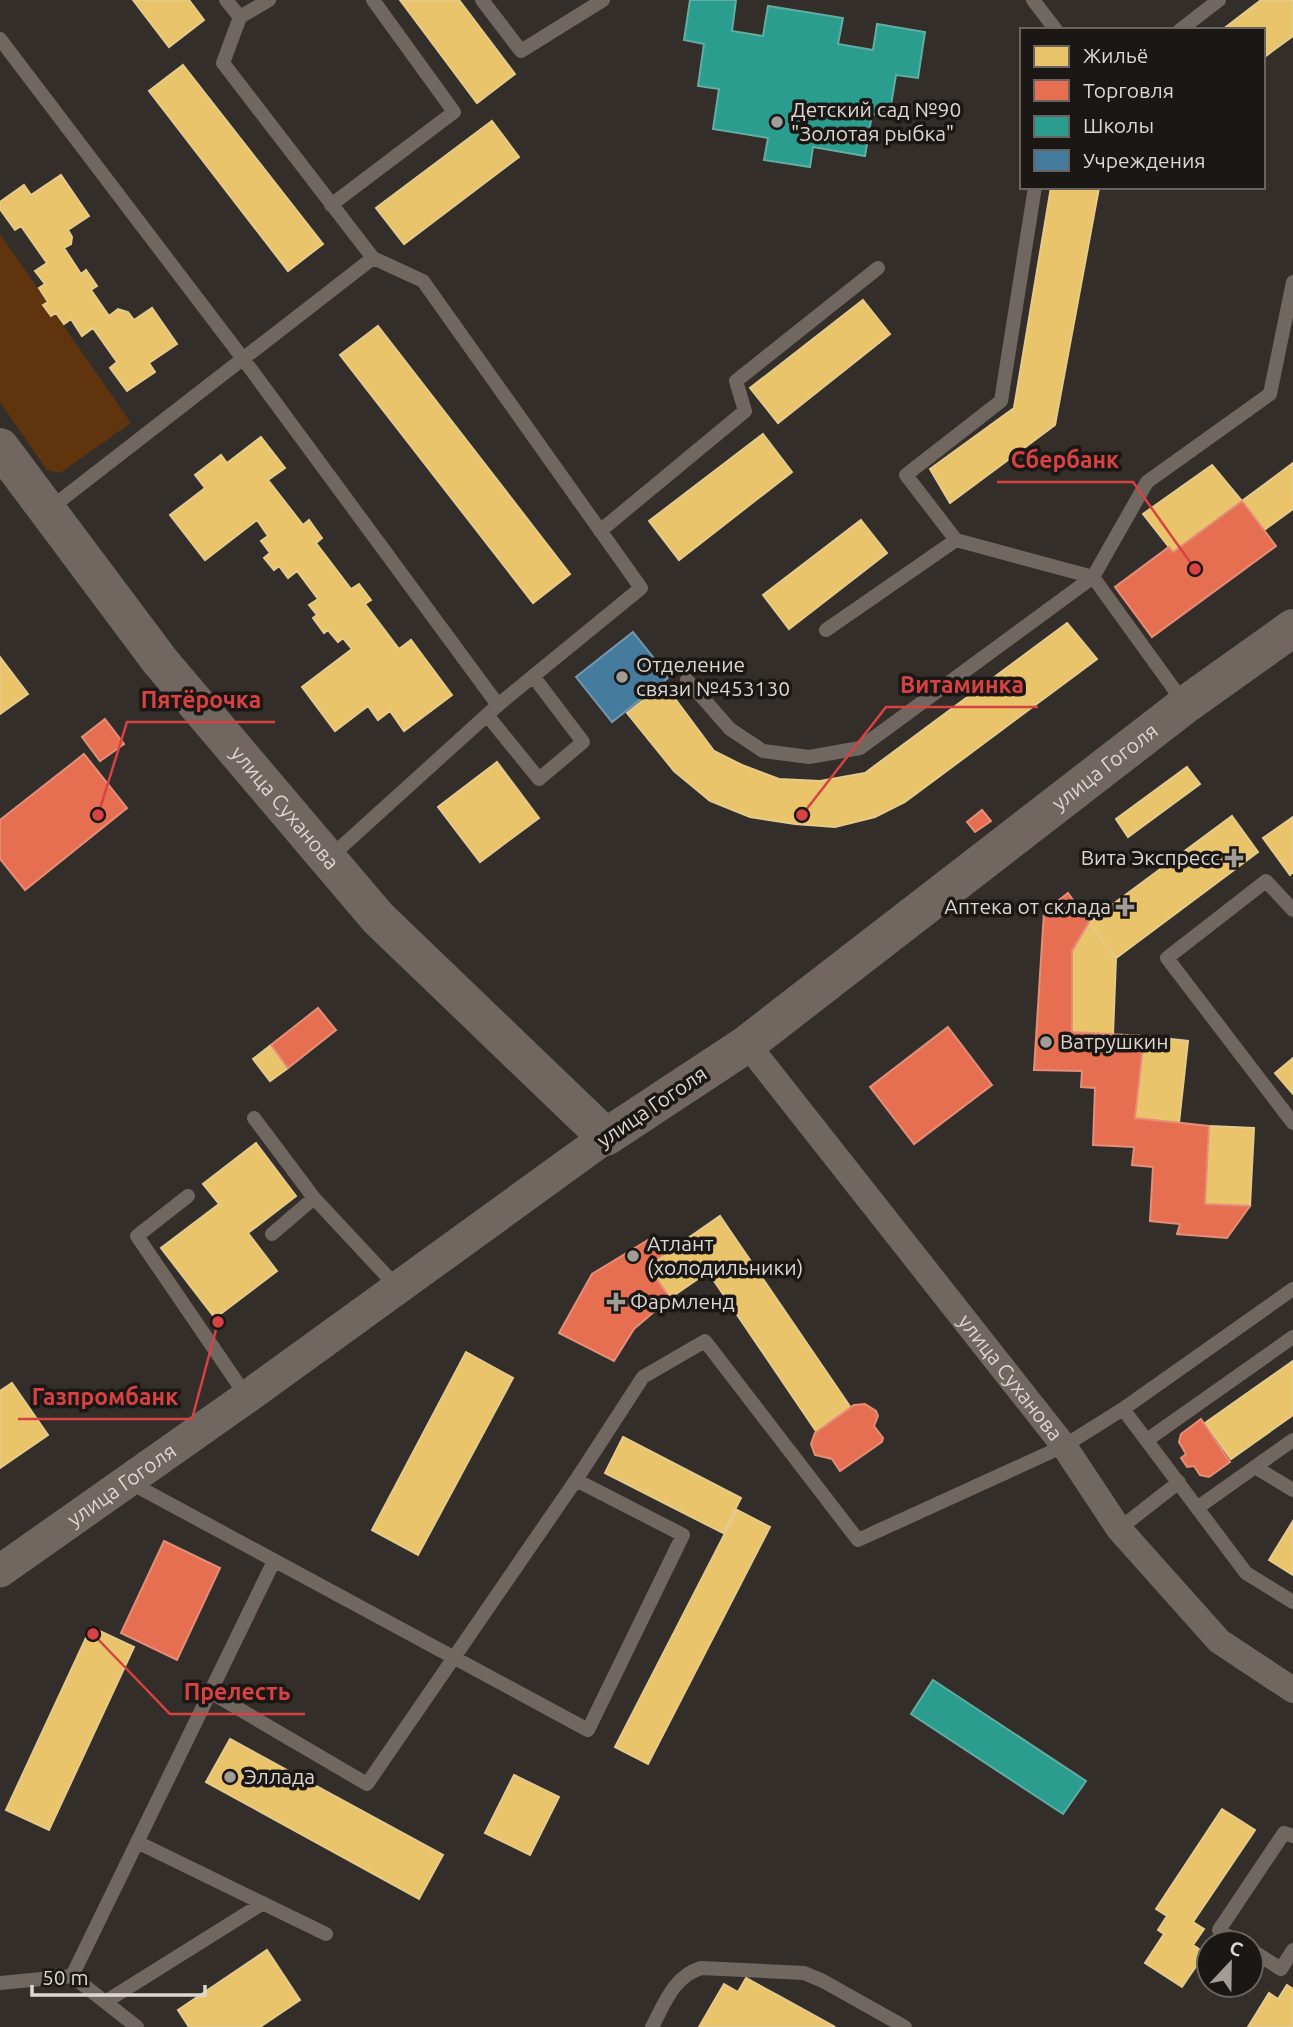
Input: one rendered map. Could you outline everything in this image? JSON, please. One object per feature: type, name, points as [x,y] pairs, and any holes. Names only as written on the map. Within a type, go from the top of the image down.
[{"type":"main road","name":"улица Суханова","points":[[0,447],[160,662],[378,918],[606,1137]]},
{"type":"main road","name":"улица Гоголя","points":[[606,1137],[747,1044],[1185,705],[1293,628]]},
{"type":"street","name":"улица Суханова","points":[[747,1044],[1064,1446],[1119,1530],[1219,1641],[1293,1690]]},
{"type":"street","name":"улица Гоголя","points":[[0,1571],[247,1398],[606,1137]]},
{"type":"lane","points":[[226,0],[240,18]]},
{"type":"lane","points":[[269,0],[240,18],[223,63],[373,258],[423,281],[641,588],[498,705],[328,859]]},
{"type":"lane","points":[[331,205],[454,112],[373,0]]},
{"type":"lane","points":[[482,0],[521,51],[603,0]]},
{"type":"lane","points":[[1033,0],[1054,28]]},
{"type":"lane","points":[[1183,28],[1219,0]]},
{"type":"lane","points":[[0,39],[244,360],[498,705]]},
{"type":"lane","points":[[1035,189],[1001,401],[906,475],[956,540],[1093,577],[1185,705]]},
{"type":"lane","points":[[47,511],[373,258]]},
{"type":"lane","points":[[600,531],[745,411],[736,382],[878,268]]},
{"type":"lane","points":[[687,680],[730,729],[763,751],[809,757],[860,748],[1093,577],[1147,482],[1270,394],[1293,282]]},
{"type":"lane","points":[[826,630],[956,540]]},
{"type":"lane","points":[[487,715],[539,779],[583,742],[534,676]]},
{"type":"lane","points":[[1293,910],[1266,881],[1167,958],[1293,1123]]},
{"type":"lane","points":[[254,1118],[314,1198],[398,1288]]},
{"type":"lane","points":[[188,1196],[137,1236],[247,1398]]},
{"type":"lane","points":[[272,1234],[314,1198]]},
{"type":"lane","points":[[210,1692],[367,1784],[576,1480],[643,1377],[705,1340],[858,1540],[1064,1446],[1123,1409],[1293,1289]]},
{"type":"lane","points":[[1147,1440],[1293,1337]]},
{"type":"lane","points":[[1123,1409],[1246,1573],[1293,1602]]},
{"type":"lane","points":[[1197,1508],[1293,1440]]},
{"type":"lane","points":[[1255,1467],[1293,1490]]},
{"type":"lane","points":[[128,1482],[588,1730],[683,1535],[576,1480]]},
{"type":"lane","points":[[1119,1530],[1179,1482]]},
{"type":"lane","points":[[72,1976],[274,1561]]},
{"type":"lane","points":[[1220,1929],[1284,1833],[1293,1836]]},
{"type":"lane","points":[[137,1842],[326,1934]]},
{"type":"lane","points":[[105,2001],[262,1903]]},
{"type":"lane","points":[[1265,1959],[1281,1969],[1293,1950]]},
{"type":"lane","points":[[652,2027],[677,1982],[691,1971],[701,1968],[804,1973],[905,2027]]},
{"type":"lane","points":[[0,1983],[72,1976],[137,2027]]},
{"type":"shaded area","points":[[0,234],[131,423],[60,473],[47,470],[0,402]]},
{"type":"building: Жильё","points":[[133,0],[189,0],[204,20],[169,47]]},
{"type":"building: Жильё","points":[[400,0],[459,0],[515,74],[477,103]]},
{"type":"building: Жильё","points":[[1261,0],[1293,0],[1293,36],[1265,57],[1265,28],[1225,28]]},
{"type":"building: Жильё","points":[[183,65],[323,244],[288,271],[149,91]]},
{"type":"building: Жильё","points":[[492,121],[519,157],[404,244],[376,208]]},
{"type":"building: Жильё","points":[[61,175],[89,216],[68,230],[72,237],[71,244],[64,248],[81,274],[86,270],[97,286],[91,290],[109,316],[118,309],[128,312],[134,320],[152,308],[177,344],[149,363],[155,372],[127,391],[110,368],[117,362],[93,328],[82,336],[71,319],[64,324],[56,313],[51,316],[43,305],[48,302],[39,288],[45,284],[35,271],[47,263],[21,226],[15,230],[0,209],[0,202],[24,185],[31,195]]},
{"type":"building: Жильё","points":[[1051,189],[1099,189],[1055,425],[950,503],[930,469],[1014,408]]},
{"type":"building: Жильё","points":[[863,300],[890,334],[778,423],[750,388]]},
{"type":"building: Жильё","points":[[378,326],[570,574],[533,603],[340,355]]},
{"type":"building: Жильё","points":[[763,434],[792,472],[679,560],[649,521]]},
{"type":"building: Жильё","points":[[261,437],[285,468],[268,480],[303,525],[309,520],[322,538],[316,543],[351,589],[359,584],[371,600],[365,604],[399,649],[411,640],[452,695],[404,731],[390,711],[378,720],[368,706],[335,731],[302,687],[352,649],[343,638],[338,642],[328,630],[324,633],[313,618],[317,615],[309,605],[318,599],[297,571],[288,578],[279,566],[274,570],[264,558],[270,553],[261,541],[268,536],[257,520],[205,560],[170,515],[205,488],[195,475],[221,455],[227,463]]},
{"type":"building: Жильё","points":[[1293,463],[1293,509],[1264,530],[1242,501]]},
{"type":"building: Жильё","points":[[1212,465],[1242,501],[1173,552],[1143,514]]},
{"type":"building: Жильё","points":[[861,520],[887,553],[789,629],[763,595]]},
{"type":"building: Жильё","points":[[1067,623],[1097,659],[905,802],[875,817],[835,827],[750,817],[710,801],[674,771],[627,713],[664,684],[714,751],[742,765],[779,779],[820,781],[865,773]]},
{"type":"building: Жильё","points":[[0,657],[28,694],[0,714]]},
{"type":"building: Жильё","points":[[497,762],[539,818],[480,862],[438,807]]},
{"type":"building: Жильё","points":[[1187,767],[1200,784],[1128,837],[1116,819]]},
{"type":"building: Жильё","points":[[1232,816],[1258,852],[1116,958],[1089,922]]},
{"type":"building: Жильё","points":[[1293,817],[1293,872],[1290,875],[1263,838]]},
{"type":"building: Жильё","points":[[1089,922],[1116,958],[1113,1035],[1072,1032],[1072,951]]},
{"type":"building: Жильё","points":[[1144,1036],[1188,1041],[1179,1123],[1135,1118]]},
{"type":"building: Жильё","points":[[271,1045],[288,1068],[270,1081],[253,1059]]},
{"type":"building: Жильё","points":[[1293,1058],[1293,1094],[1275,1073]]},
{"type":"building: Жильё","points":[[1209,1126],[1254,1128],[1250,1206],[1205,1204]]},
{"type":"building: Жильё","points":[[256,1143],[296,1196],[248,1233],[277,1271],[215,1318],[161,1248],[219,1204],[203,1184]]},
{"type":"building: Жильё","points":[[720,1216],[851,1408],[816,1431],[708,1272],[670,1298],[648,1266]]},
{"type":"building: Жильё","points":[[466,1352],[513,1378],[418,1555],[372,1530]]},
{"type":"building: Жильё","points":[[1293,1361],[1293,1415],[1231,1459],[1205,1423]]},
{"type":"building: Жильё","points":[[12,1383],[48,1435],[0,1468],[0,1391]]},
{"type":"building: Жильё","points":[[623,1437],[741,1498],[723,1533],[605,1473]]},
{"type":"building: Жильё","points":[[737,1510],[770,1527],[648,1764],[615,1747]]},
{"type":"building: Жильё","points":[[1293,1521],[1293,1575],[1269,1560]]},
{"type":"building: Жильё","points":[[91,1627],[134,1647],[49,1830],[6,1810]]},
{"type":"building: Жильё","points":[[230,1739],[443,1855],[419,1899],[206,1782]]},
{"type":"building: Жильё","points":[[514,1775],[559,1797],[530,1855],[485,1833]]},
{"type":"building: Жильё","points":[[1222,1809],[1255,1830],[1193,1922],[1204,1929],[1195,1929],[1195,1968],[1182,1987],[1145,1963],[1164,1934],[1158,1930],[1167,1916],[1156,1909]]},
{"type":"building: Жильё","points":[[267,1950],[300,2000],[260,2027],[189,2027],[178,2010]]},
{"type":"building: Жильё","points":[[746,1978],[835,2027],[699,2027],[724,1984],[738,1992]]},
{"type":"building: Жильё","points":[[1287,1985],[1293,1989],[1293,2027],[1248,2027],[1269,1993],[1278,1999]]},
{"type":"building: Торговля","points":[[1242,501],[1276,546],[1152,637],[1115,587],[1169,547],[1173,552]]},
{"type":"building: Торговля","points":[[105,719],[124,744],[100,761],[82,737]]},
{"type":"building: Торговля","points":[[84,754],[127,808],[25,890],[0,859],[0,820]]},
{"type":"building: Торговля","points":[[982,810],[991,821],[975,832],[967,822]]},
{"type":"building: Торговля","points":[[1068,893],[1089,922],[1072,951],[1072,1032],[1144,1036],[1135,1118],[1209,1126],[1205,1204],[1250,1206],[1227,1238],[1177,1234],[1180,1224],[1150,1221],[1153,1167],[1132,1165],[1134,1147],[1093,1145],[1095,1088],[1081,1087],[1082,1071],[1034,1070],[1044,912]]},
{"type":"building: Торговля","points":[[318,1008],[336,1030],[288,1068],[271,1045]]},
{"type":"building: Торговля","points":[[948,1027],[992,1085],[914,1144],[870,1087]]},
{"type":"building: Торговля","points":[[648,1240],[663,1255],[648,1266],[670,1298],[634,1329],[614,1361],[559,1333],[592,1274]]},
{"type":"building: Торговля","points":[[865,1404],[876,1411],[878,1416],[874,1426],[883,1438],[882,1442],[840,1471],[832,1459],[815,1455],[811,1444],[815,1433],[854,1405]]},
{"type":"building: Торговля","points":[[1201,1419],[1230,1462],[1209,1477],[1200,1475],[1194,1466],[1187,1467],[1181,1458],[1186,1454],[1179,1442],[1181,1434]]},
{"type":"building: Торговля","points":[[164,1541],[220,1568],[177,1660],[121,1633]]},
{"type":"building: Школы","points":[[690,0],[736,0],[732,31],[763,36],[768,6],[843,18],[838,44],[873,50],[877,24],[925,32],[918,78],[896,75],[889,117],[872,114],[865,156],[813,147],[810,167],[764,160],[768,138],[713,129],[719,89],[698,86],[704,44],[684,40]]},
{"type":"building: Школы","points":[[933,1680],[1086,1781],[1063,1814],[911,1714]]},
{"type":"building: Учреждения","points":[[633,632],[669,677],[612,722],[576,677]]},
{"type":"place","name":"Детский сад №90 \"Золотая рыбка\"","points":[[777,122]]},
{"type":"place","name":"Сбербанк","points":[[1195,569]]},
{"type":"place","name":"Отделение связи №453130","points":[[622,677]]},
{"type":"place","name":"Пятёрочка","points":[[98,815]]},
{"type":"place","name":"Витаминка","points":[[802,815]]},
{"type":"place","name":"Вита Экспресс","points":[[1234,858]]},
{"type":"place","name":"Аптека от склада","points":[[1125,907]]},
{"type":"place","name":"Ватрушкин","points":[[1046,1042]]},
{"type":"place","name":"Атлант (холодильники)","points":[[633,1256]]},
{"type":"place","name":"Фармленд","points":[[616,1302]]},
{"type":"place","name":"Газпромбанк","points":[[218,1322]]},
{"type":"place","name":"Прелесть","points":[[93,1634]]},
{"type":"place","name":"Эллада","points":[[230,1777]]}]
